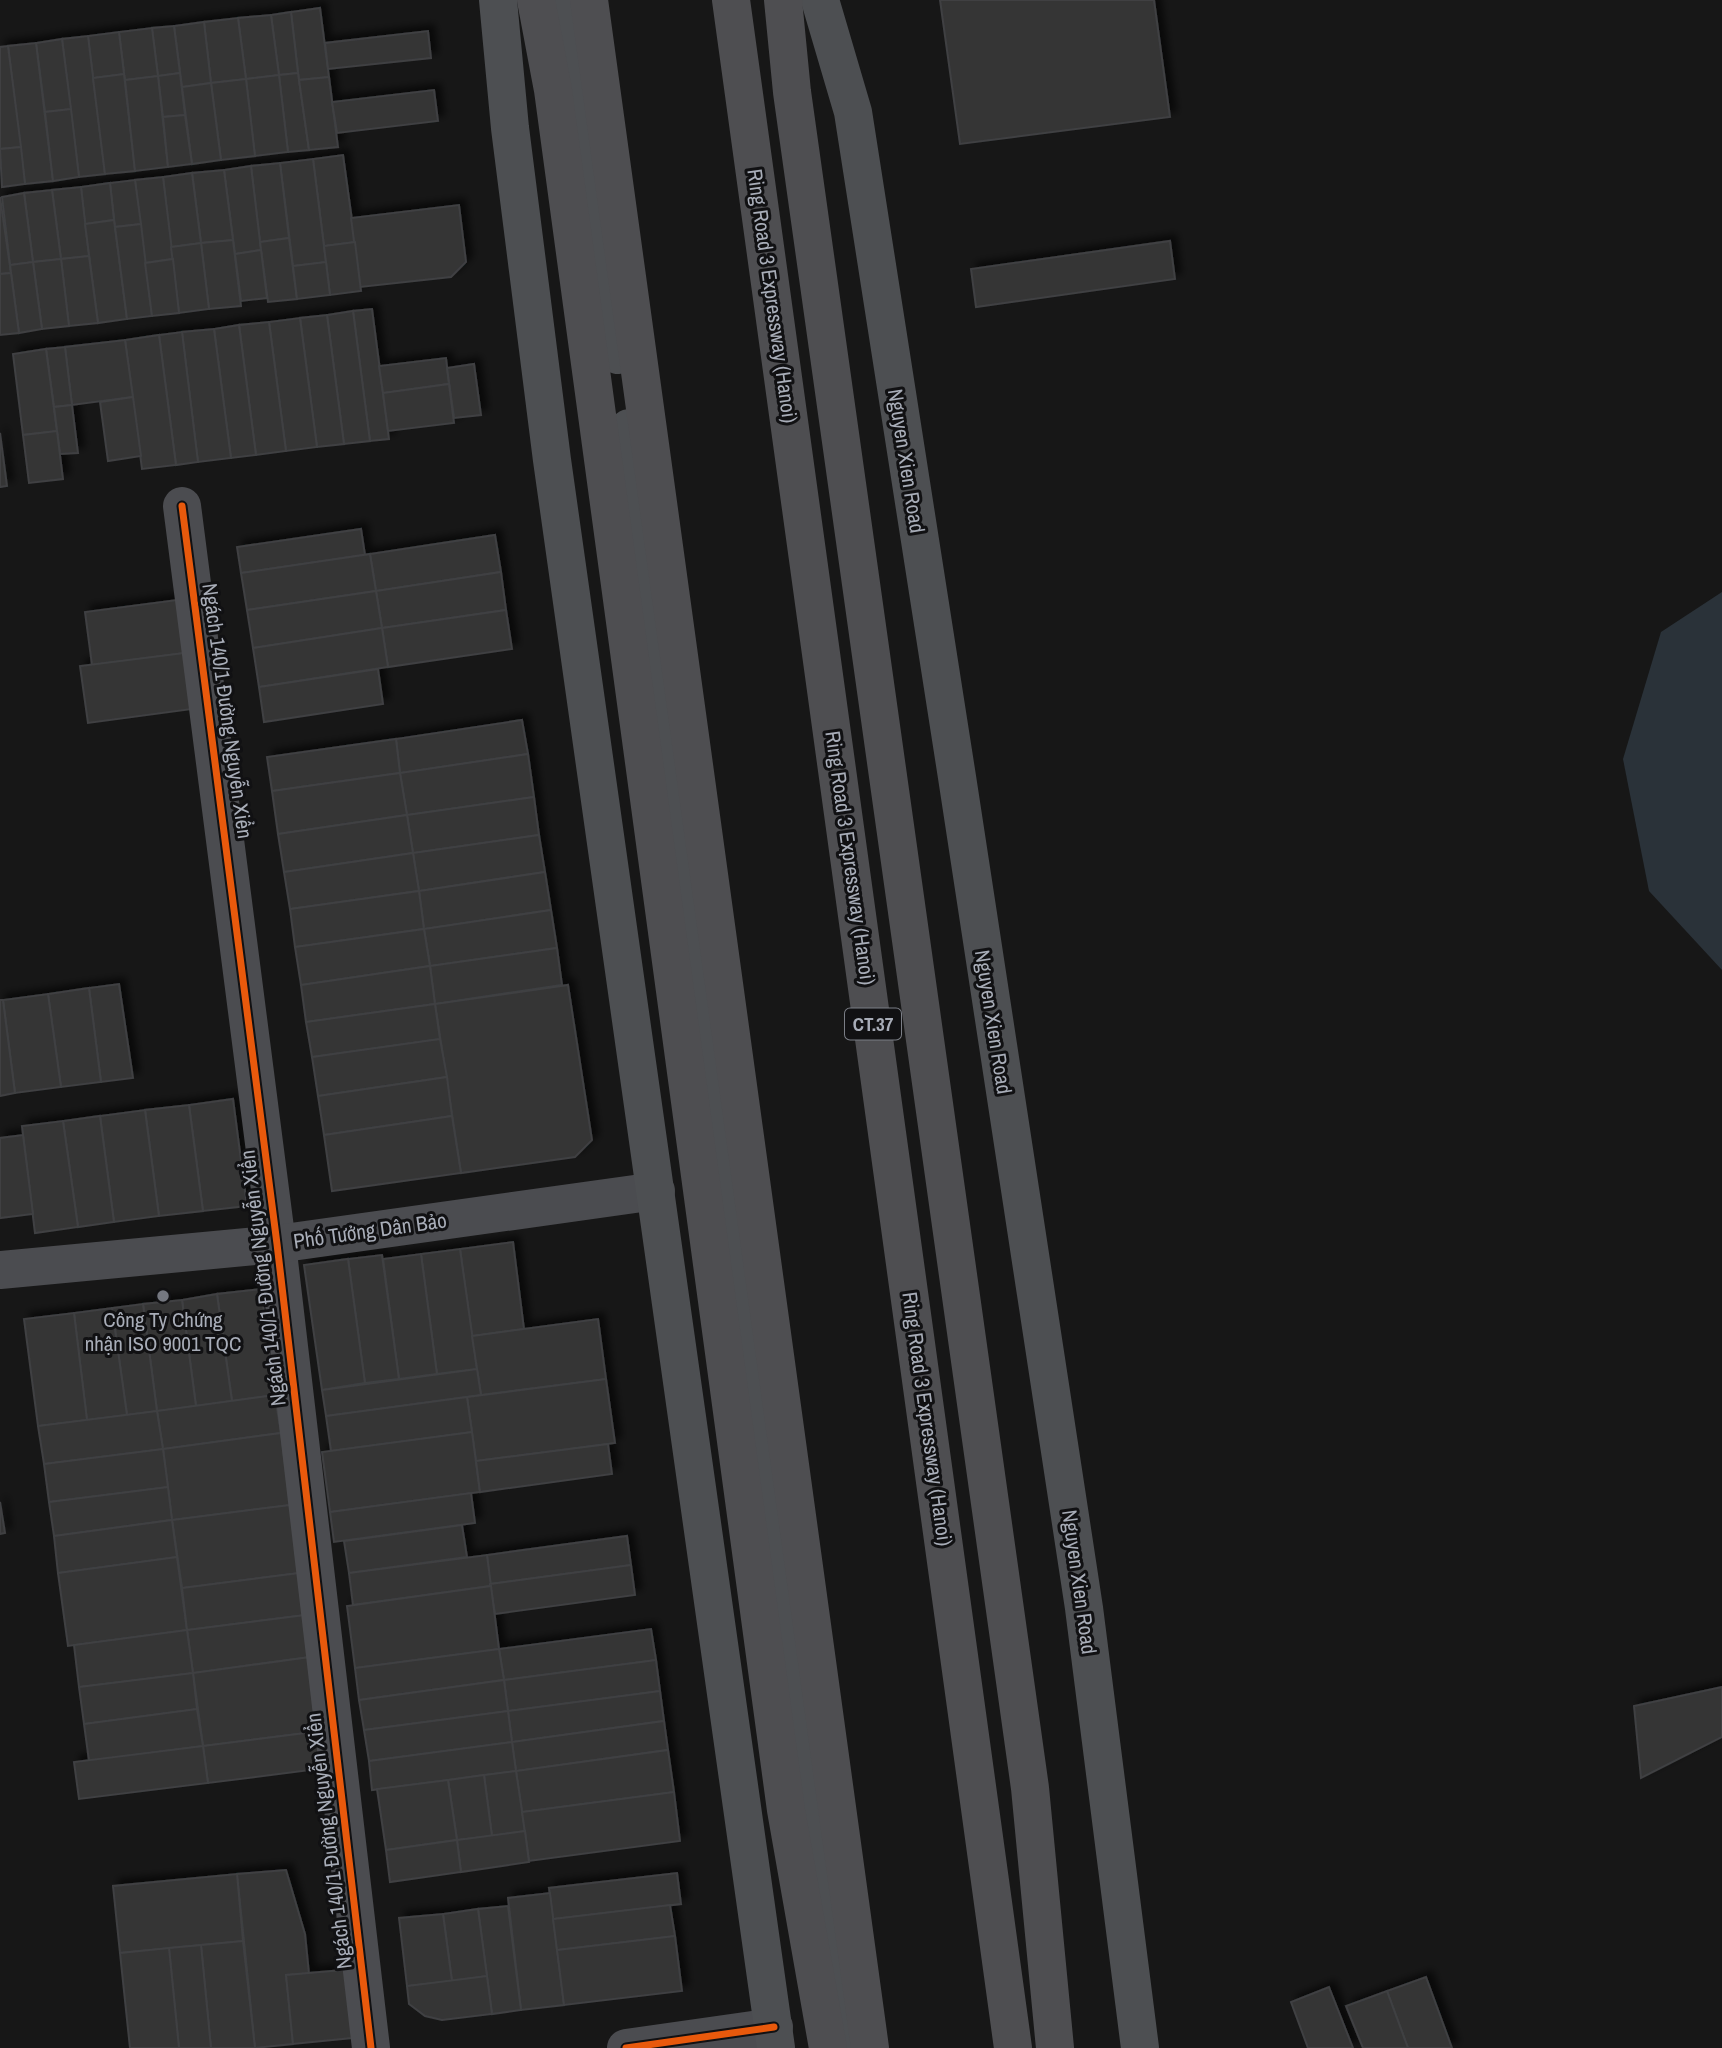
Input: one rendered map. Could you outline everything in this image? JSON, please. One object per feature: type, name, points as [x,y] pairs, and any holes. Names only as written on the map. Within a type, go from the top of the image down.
[{"type":"highway","points":[[536,0],[554,90],[786,1810],[828,2048]]},
{"type":"highway","points":[[589,0],[870,2048]]},
{"type":"highway","name":"Ring Road 3 Expressway (Hanoi)","points":[[732,0],[1013,2048]]},
{"type":"highway","points":[[783,0],[792,92],[1030,1788],[1055,2048]]},
{"type":"main road","points":[[498,0],[510,128],[550,448],[775,2038]]},
{"type":"main road","points":[[568,0],[631,448],[765,1487],[849,2048]]},
{"type":"main road","name":"Nguyen Xien Road","points":[[820,0],[853,112],[957,777],[1084,1608],[1140,2048]]},
{"type":"street","name":"Ngách 140/1 Đường Nguyễn Xiển","points":[[182,506],[277,1244],[371,2048]]},
{"type":"street","name":"Phố Tưởng Dân Bảo","points":[[0,1270],[277,1244],[656,1191]]},
{"type":"street","points":[[626,2048],[775,2038]]},
{"type":"shaded area","points":[[1722,592],[1722,970],[1649,891],[1623,759],[1661,632]]},
{"type":"building","points":[[940,0],[1154,0],[1170,117],[960,144]]},
{"type":"building","points":[[320,8],[329,77],[299,80],[291,12]]},
{"type":"building","points":[[291,12],[298,73],[279,75],[271,15]]},
{"type":"building","points":[[271,15],[279,75],[246,79],[238,18]]},
{"type":"building","points":[[238,18],[246,79],[211,83],[204,22]]},
{"type":"building","points":[[204,22],[211,83],[182,87],[174,26]]},
{"type":"building","points":[[174,26],[180,73],[158,76],[152,28]]},
{"type":"building","points":[[152,28],[158,76],[125,80],[119,32]]},
{"type":"building","points":[[428,31],[431,58],[328,69],[325,43]]},
{"type":"building","points":[[119,32],[124,74],[93,78],[88,36]]},
{"type":"building","points":[[88,36],[105,174],[79,177],[62,39]]},
{"type":"building","points":[[62,39],[71,109],[45,112],[36,43]]},
{"type":"building","points":[[36,43],[53,181],[25,184],[8,46]]},
{"type":"building","points":[[8,46],[21,147],[0,149],[0,47]]},
{"type":"building","points":[[180,73],[185,115],[163,117],[158,76]]},
{"type":"building","points":[[298,73],[309,150],[288,152],[279,75]]},
{"type":"building","points":[[124,74],[135,171],[105,174],[93,78]]},
{"type":"building","points":[[279,75],[288,152],[255,156],[246,79]]},
{"type":"building","points":[[158,76],[168,167],[135,171],[125,80]]},
{"type":"building","points":[[329,77],[338,147],[309,150],[299,80]]},
{"type":"building","points":[[246,79],[255,156],[221,160],[211,83]]},
{"type":"building","points":[[211,83],[221,160],[192,164],[182,87]]},
{"type":"building","points":[[434,90],[438,121],[337,133],[332,102]]},
{"type":"building","points":[[71,109],[79,177],[53,181],[45,112]]},
{"type":"building","points":[[185,115],[192,164],[168,167],[163,117]]},
{"type":"building","points":[[21,147],[25,184],[2,187],[0,149]]},
{"type":"building","points":[[343,155],[355,242],[324,246],[313,159]]},
{"type":"building","points":[[313,159],[326,262],[293,266],[280,163]]},
{"type":"building","points":[[280,163],[289,238],[260,242],[251,166]]},
{"type":"building","points":[[251,166],[261,250],[235,254],[224,170]]},
{"type":"building","points":[[224,170],[233,240],[201,243],[192,173]]},
{"type":"building","points":[[192,173],[201,243],[171,247],[163,177]]},
{"type":"building","points":[[163,177],[173,259],[145,263],[135,180]]},
{"type":"building","points":[[135,180],[141,224],[115,227],[110,183]]},
{"type":"building","points":[[110,183],[114,220],[85,224],[81,187]]},
{"type":"building","points":[[81,187],[89,256],[61,259],[52,190]]},
{"type":"building","points":[[52,190],[61,259],[33,262],[24,193]]},
{"type":"building","points":[[24,193],[33,262],[10,265],[2,197]]},
{"type":"building","points":[[0,197],[11,273],[0,274]]},
{"type":"building","points":[[459,205],[466,262],[451,277],[360,287],[351,218]]},
{"type":"building","points":[[114,220],[127,319],[98,323],[85,224]]},
{"type":"building","points":[[141,224],[152,316],[127,319],[115,227]]},
{"type":"building","points":[[289,238],[297,299],[268,302],[260,242]]},
{"type":"building","points":[[233,240],[241,306],[209,309],[201,243]]},
{"type":"building","points":[[1170,241],[1175,279],[976,307],[971,269]]},
{"type":"building","points":[[355,242],[361,291],[330,295],[324,246]]},
{"type":"building","points":[[201,243],[209,309],[179,313],[171,247]]},
{"type":"building","points":[[261,250],[267,298],[241,301],[235,254]]},
{"type":"building","points":[[89,256],[98,323],[69,326],[61,259]]},
{"type":"building","points":[[61,259],[69,326],[42,329],[33,262]]},
{"type":"building","points":[[173,259],[179,313],[152,316],[145,263]]},
{"type":"building","points":[[33,262],[42,329],[19,333],[10,265]]},
{"type":"building","points":[[326,262],[330,295],[297,299],[293,266]]},
{"type":"building","points":[[11,273],[19,333],[0,335],[0,274]]},
{"type":"building","points":[[372,309],[389,439],[370,441],[353,311]]},
{"type":"building","points":[[353,311],[370,441],[344,444],[327,315]]},
{"type":"building","points":[[327,315],[344,444],[317,447],[300,318]]},
{"type":"building","points":[[300,318],[317,447],[286,451],[269,322]]},
{"type":"building","points":[[269,322],[286,451],[256,455],[239,325]]},
{"type":"building","points":[[239,325],[256,455],[231,458],[214,329]]},
{"type":"building","points":[[214,329],[231,458],[198,462],[182,332]]},
{"type":"building","points":[[182,332],[198,462],[176,465],[159,335]]},
{"type":"building","points":[[159,335],[176,465],[142,469],[125,340]]},
{"type":"building","points":[[125,340],[133,397],[72,405],[65,347]]},
{"type":"building","points":[[65,347],[72,405],[54,407],[46,349]]},
{"type":"building","points":[[46,349],[57,431],[23,435],[13,354]]},
{"type":"building","points":[[446,358],[449,384],[383,393],[379,366]]},
{"type":"building","points":[[474,364],[481,415],[454,418],[447,368]]},
{"type":"building","points":[[449,384],[454,423],[388,431],[383,393]]},
{"type":"building","points":[[133,397],[141,456],[108,461],[100,402]]},
{"type":"building","points":[[72,405],[78,453],[60,454],[54,407]]},
{"type":"building","points":[[57,431],[63,479],[29,483],[23,435]]},
{"type":"building","points":[[0,433],[7,486],[0,487]]},
{"type":"building","points":[[361,529],[365,555],[241,573],[237,547]]},
{"type":"building","points":[[495,535],[501,572],[376,591],[370,554]]},
{"type":"building","points":[[370,554],[376,591],[247,610],[241,573]]},
{"type":"building","points":[[501,572],[506,610],[382,628],[376,591]]},
{"type":"building","points":[[376,591],[382,628],[253,648],[247,610]]},
{"type":"building","points":[[192,598],[200,651],[92,665],[85,612]]},
{"type":"building","points":[[506,610],[512,649],[388,667],[382,628]]},
{"type":"building","points":[[382,628],[388,667],[259,687],[253,648]]},
{"type":"building","points":[[200,651],[207,707],[88,723],[80,666]]},
{"type":"building","points":[[378,669],[383,704],[264,722],[259,687]]},
{"type":"building","points":[[522,720],[528,754],[400,773],[396,739]]},
{"type":"building","points":[[396,739],[400,773],[272,791],[267,757]]},
{"type":"building","points":[[528,754],[534,797],[407,815],[400,773]]},
{"type":"building","points":[[400,773],[407,815],[278,834],[272,791]]},
{"type":"building","points":[[534,797],[539,835],[413,853],[407,815]]},
{"type":"building","points":[[407,815],[413,853],[284,872],[278,834]]},
{"type":"building","points":[[539,835],[545,872],[419,891],[413,853]]},
{"type":"building","points":[[413,853],[419,891],[290,909],[284,872]]},
{"type":"building","points":[[545,872],[551,910],[424,929],[419,891]]},
{"type":"building","points":[[419,891],[424,929],[295,947],[290,909]]},
{"type":"building","points":[[551,910],[557,948],[430,966],[424,929]]},
{"type":"building","points":[[424,929],[430,966],[301,985],[295,947]]},
{"type":"building","points":[[557,948],[562,985],[435,1004],[430,966]]},
{"type":"building","points":[[430,966],[435,1004],[306,1022],[301,985]]},
{"type":"building","points":[[119,984],[133,1078],[101,1082],[89,988]]},
{"type":"building","points":[[568,985],[592,1140],[575,1157],[461,1173],[435,1004]]},
{"type":"building","points":[[89,988],[101,1082],[61,1087],[48,994]]},
{"type":"building","points":[[48,994],[61,1087],[15,1093],[3,1000]]},
{"type":"building","points":[[0,1000],[3,1000],[15,1093],[0,1096]]},
{"type":"building","points":[[435,1004],[440,1039],[312,1057],[306,1022]]},
{"type":"building","points":[[440,1039],[447,1077],[318,1096],[312,1057]]},
{"type":"building","points":[[447,1077],[452,1116],[324,1135],[318,1096]]},
{"type":"building","points":[[233,1099],[247,1206],[203,1211],[189,1105]]},
{"type":"building","points":[[189,1105],[203,1211],[159,1216],[145,1110]]},
{"type":"building","points":[[145,1110],[159,1216],[114,1222],[100,1116]]},
{"type":"building","points":[[100,1116],[114,1222],[78,1227],[63,1121]]},
{"type":"building","points":[[452,1116],[461,1173],[332,1191],[324,1135]]},
{"type":"building","points":[[63,1121],[78,1227],[35,1233],[22,1126]]},
{"type":"building","points":[[23,1135],[33,1214],[0,1218],[0,1138]]},
{"type":"building","points":[[513,1242],[524,1329],[472,1336],[460,1249]]},
{"type":"building","points":[[460,1249],[477,1369],[437,1374],[421,1254]]},
{"type":"building","points":[[421,1254],[437,1374],[399,1379],[383,1259]]},
{"type":"building","points":[[382,1255],[399,1379],[365,1383],[348,1259]]},
{"type":"building","points":[[348,1259],[365,1383],[322,1390],[304,1265]]},
{"type":"building","points":[[261,1289],[275,1395],[232,1401],[217,1294]]},
{"type":"building","points":[[217,1294],[232,1401],[196,1406],[182,1300]]},
{"type":"building","points":[[182,1300],[196,1406],[157,1411],[143,1304]]},
{"type":"building","points":[[143,1304],[157,1411],[127,1415],[112,1308]]},
{"type":"building","points":[[112,1308],[127,1415],[87,1420],[74,1313]]},
{"type":"building","points":[[74,1313],[87,1420],[38,1426],[24,1319]]},
{"type":"building","points":[[598,1319],[606,1379],[481,1395],[472,1336]]},
{"type":"building","points":[[477,1369],[481,1395],[326,1416],[322,1390]]},
{"type":"building","points":[[606,1379],[615,1443],[476,1461],[467,1397]]},
{"type":"building","points":[[275,1395],[281,1433],[163,1449],[157,1411]]},
{"type":"building","points":[[467,1397],[472,1432],[331,1451],[326,1416]]},
{"type":"building","points":[[157,1411],[163,1449],[44,1464],[38,1426]]},
{"type":"building","points":[[472,1432],[480,1492],[330,1512],[322,1452]]},
{"type":"building","points":[[281,1433],[290,1505],[172,1520],[163,1449]]},
{"type":"building","points":[[608,1444],[612,1474],[480,1492],[476,1461]]},
{"type":"building","points":[[163,1449],[168,1487],[49,1502],[44,1464]]},
{"type":"building","points":[[168,1487],[172,1520],[54,1536],[49,1502]]},
{"type":"building","points":[[471,1493],[475,1523],[334,1542],[330,1512]]},
{"type":"building","points":[[0,1502],[5,1533],[0,1534]]},
{"type":"building","points":[[290,1505],[299,1573],[182,1588],[172,1520]]},
{"type":"building","points":[[172,1520],[177,1557],[58,1573],[54,1536]]},
{"type":"building","points":[[462,1525],[467,1557],[349,1573],[344,1541]]},
{"type":"building","points":[[627,1536],[631,1565],[490,1584],[487,1555]]},
{"type":"building","points":[[487,1555],[491,1586],[353,1605],[349,1573]]},
{"type":"building","points":[[177,1557],[187,1630],[68,1646],[58,1573]]},
{"type":"building","points":[[631,1565],[635,1595],[495,1614],[490,1584]]},
{"type":"building","points":[[299,1573],[305,1615],[187,1630],[182,1588]]},
{"type":"building","points":[[491,1586],[499,1649],[355,1668],[347,1606]]},
{"type":"building","points":[[305,1615],[310,1657],[193,1673],[187,1630]]},
{"type":"building","points":[[651,1629],[656,1660],[504,1680],[499,1649]]},
{"type":"building","points":[[187,1630],[193,1673],[79,1687],[74,1645]]},
{"type":"building","points":[[499,1649],[504,1680],[359,1700],[355,1668]]},
{"type":"building","points":[[310,1657],[321,1731],[203,1746],[193,1673]]},
{"type":"building","points":[[656,1660],[660,1691],[508,1711],[504,1680]]},
{"type":"building","points":[[193,1673],[197,1709],[84,1724],[79,1687]]},
{"type":"building","points":[[504,1680],[508,1711],[364,1730],[359,1700]]},
{"type":"building","points":[[1722,1687],[1722,1737],[1641,1778],[1634,1706]]},
{"type":"building","points":[[660,1691],[664,1721],[512,1742],[508,1711]]},
{"type":"building","points":[[197,1709],[203,1746],[89,1761],[84,1724]]},
{"type":"building","points":[[508,1711],[512,1742],[369,1761],[364,1730]]},
{"type":"building","points":[[664,1721],[668,1750],[516,1771],[512,1742]]},
{"type":"building","points":[[321,1731],[326,1768],[208,1783],[203,1746]]},
{"type":"building","points":[[512,1742],[516,1771],[372,1790],[369,1761]]},
{"type":"building","points":[[203,1746],[208,1783],[79,1799],[74,1762]]},
{"type":"building","points":[[668,1750],[674,1792],[522,1812],[516,1771]]},
{"type":"building","points":[[516,1771],[525,1831],[492,1836],[484,1775]]},
{"type":"building","points":[[484,1775],[492,1836],[457,1840],[448,1780]]},
{"type":"building","points":[[448,1780],[457,1840],[386,1850],[377,1789]]},
{"type":"building","points":[[674,1792],[680,1841],[529,1861],[522,1812]]},
{"type":"building","points":[[525,1831],[529,1862],[461,1872],[457,1840]]},
{"type":"building","points":[[457,1840],[461,1872],[390,1882],[386,1850]]},
{"type":"building","points":[[286,1870],[305,1934],[309,1974],[286,1975],[293,2044],[255,2048],[237,1874]]},
{"type":"building","points":[[677,1873],[681,1904],[553,1919],[549,1888]]},
{"type":"building","points":[[237,1874],[243,1941],[120,1953],[113,1886]]},
{"type":"building","points":[[550,1893],[564,2005],[521,2010],[508,1898]]},
{"type":"building","points":[[670,1905],[675,1936],[557,1950],[553,1919]]},
{"type":"building","points":[[508,1906],[521,2010],[492,2014],[478,1909]]},
{"type":"building","points":[[478,1909],[487,1976],[452,1981],[443,1914]]},
{"type":"building","points":[[443,1914],[452,1981],[407,1986],[399,1918]]},
{"type":"building","points":[[675,1936],[682,1991],[564,2005],[557,1950]]},
{"type":"building","points":[[243,1941],[255,2048],[211,2048],[201,1945]]},
{"type":"building","points":[[201,1945],[211,2048],[179,2048],[169,1948]]},
{"type":"building","points":[[169,1948],[179,2048],[130,2048],[120,1953]]},
{"type":"building","points":[[354,1969],[362,2037],[293,2044],[286,1975]]},
{"type":"building","points":[[487,1976],[492,2014],[442,2020],[425,2016],[409,2004],[407,1986]]},
{"type":"building","points":[[1426,1977],[1452,2048],[1408,2048],[1387,1991]]},
{"type":"building","points":[[1329,1987],[1353,2048],[1308,2048],[1291,2002]]},
{"type":"building","points":[[1387,1991],[1408,2048],[1363,2048],[1346,2006]]},
{"type":"cycle path","points":[[182,506],[277,1244],[371,2048]]},
{"type":"cycle path","points":[[626,2048],[774,2027]]},
{"type":"place","name":"Công Ty Chứng nhận ISO 9001 TQC","points":[[163,1296]]}]
